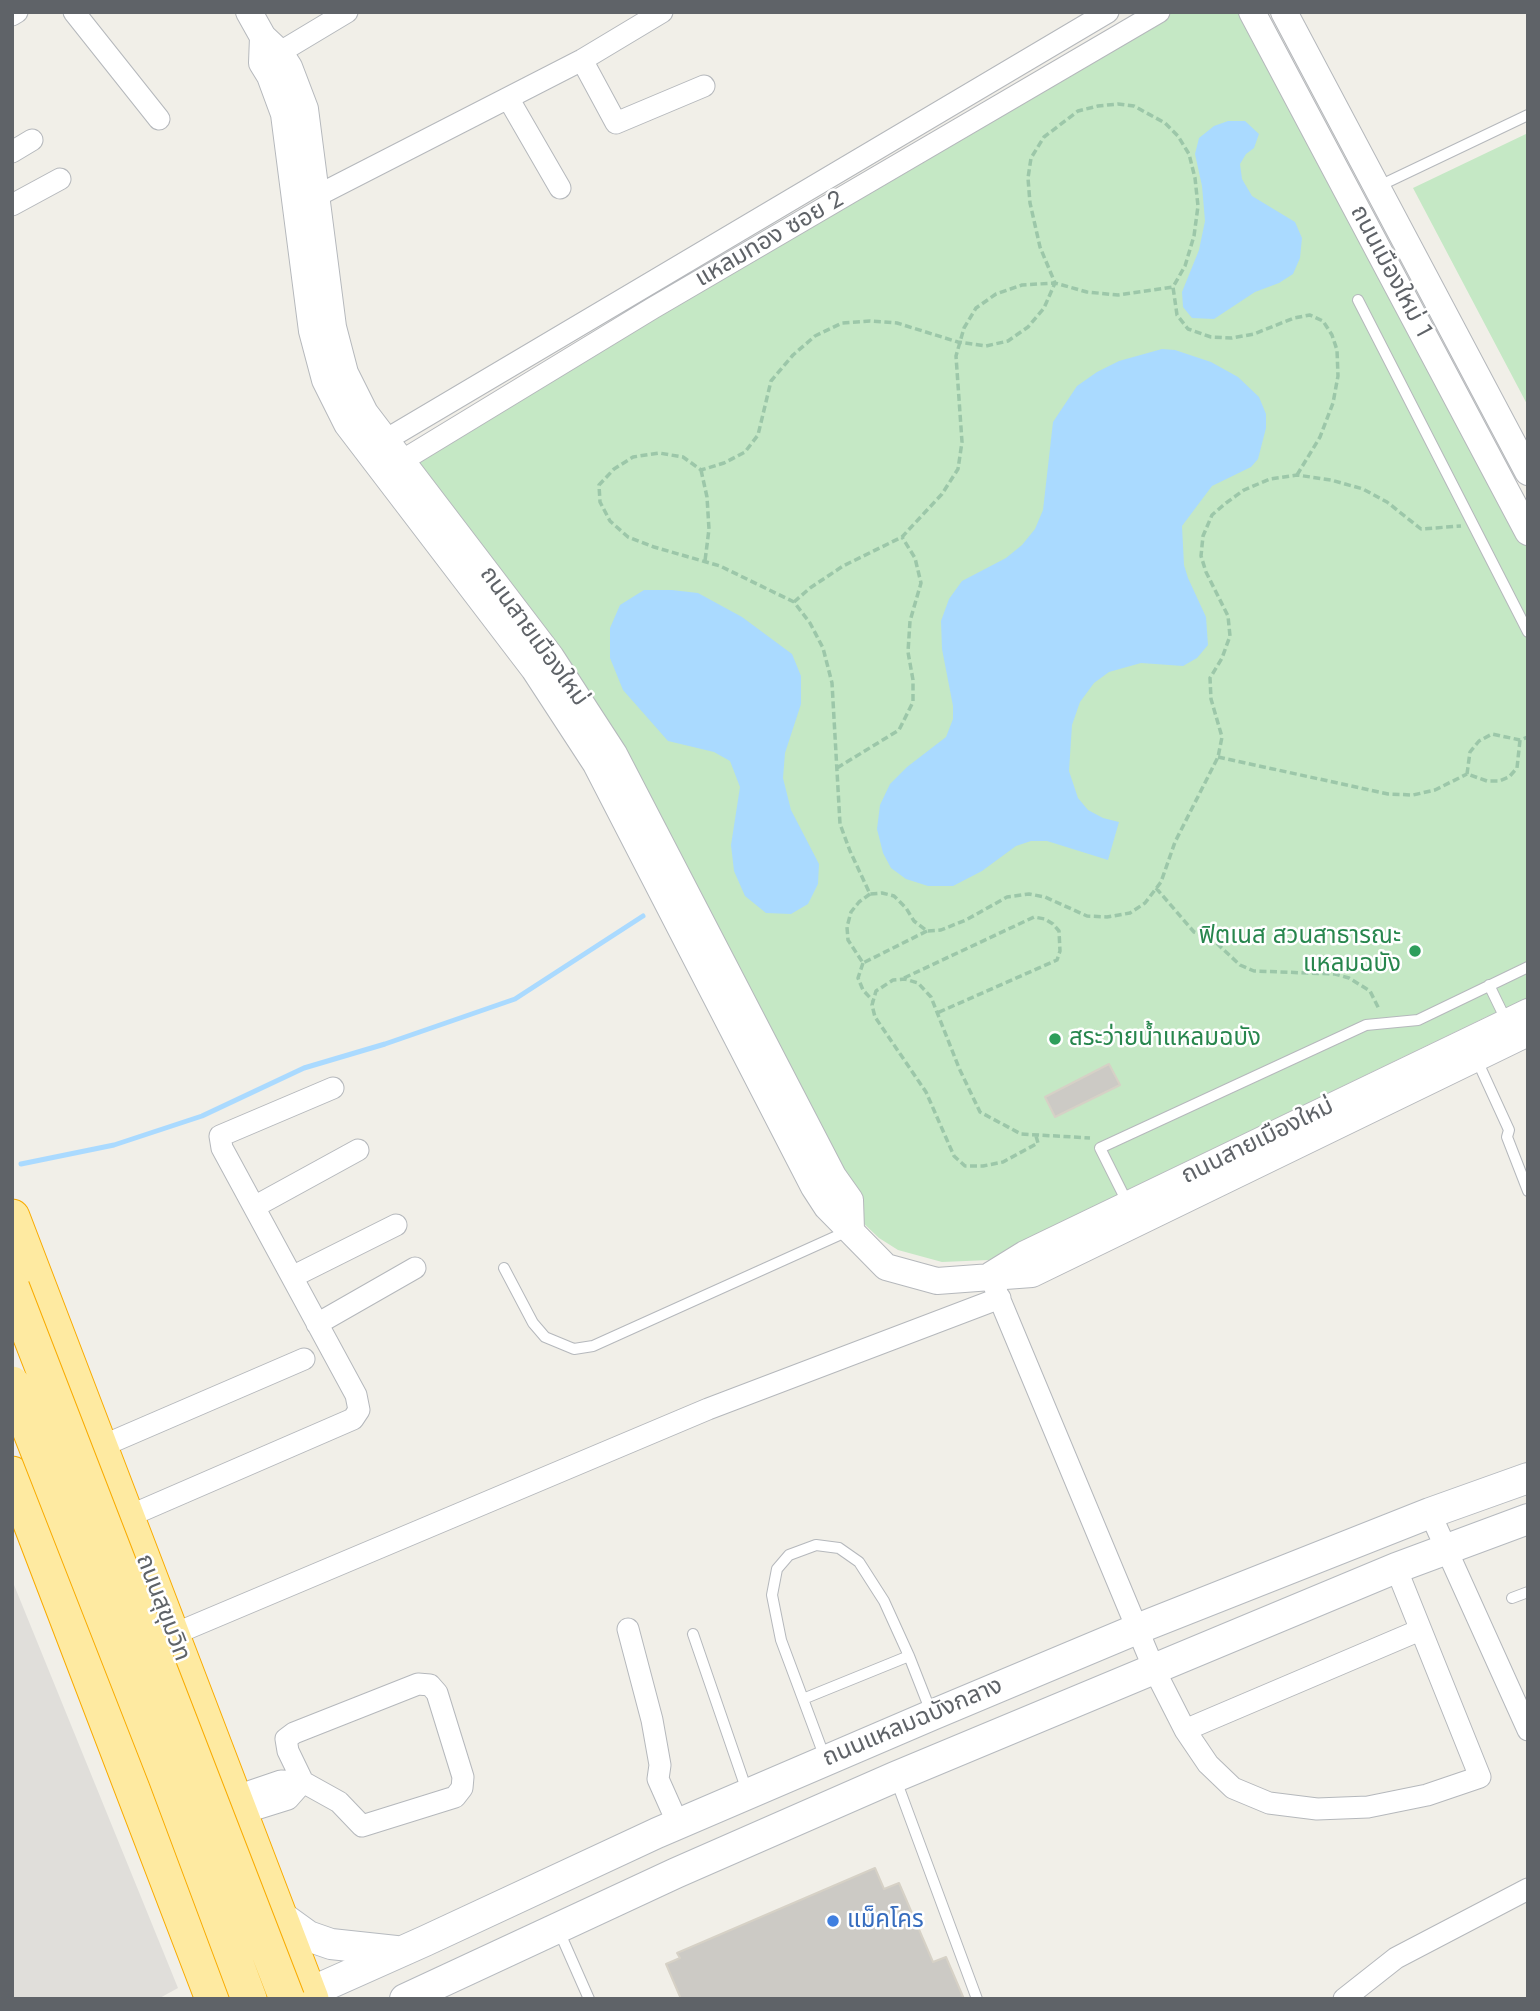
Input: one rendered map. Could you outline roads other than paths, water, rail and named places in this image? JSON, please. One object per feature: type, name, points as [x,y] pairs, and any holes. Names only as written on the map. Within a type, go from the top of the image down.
[{"type":"highway","name":"ถนนสุขุมวิท","points":[[12,1217],[280,1919],[300,1997]]},
{"type":"highway","name":"ถนนสุขุมวิท","points":[[12,1288],[300,1997]]},
{"type":"highway","points":[[12,1384],[161,1764],[249,1999]]},
{"type":"highway","points":[[12,1475],[201,1979]]},
{"type":"highway","points":[[47,1565],[69,1578],[82,1580],[106,1574],[125,1558],[131,1546],[130,1525]]},
{"type":"highway","points":[[201,1979],[204,1961],[230,1985],[240,1987],[263,1983],[271,1977],[281,1964],[280,1919]]},
{"type":"main road","name":"ถนนแหลมฉบังกลาง","points":[[300,1997],[667,1828],[826,1759],[1137,1629],[1430,1513],[1528,1478]]},
{"type":"main road","name":"ถนนแหลมฉบังกลาง","points":[[405,1999],[676,1873],[895,1777],[1396,1568],[1528,1519]]},
{"type":"main road","points":[[667,1828],[676,1873]]},
{"type":"main road","points":[[280,1919],[308,1936],[331,1944],[413,1946],[443,1981]]},
{"type":"street","points":[[12,15],[17,12]]},
{"type":"street","points":[[74,12],[159,120]]},
{"type":"street","name":"ถนนสายเมืองใหม่","points":[[250,12],[268,51],[289,67],[305,109],[306,202],[345,373],[365,413],[376,445],[552,677],[614,754],[765,1068],[850,1200],[851,1230],[886,1267],[937,1281],[995,1287],[1025,1254],[1132,1214],[1476,1058],[1519,1026]]},
{"type":"street","points":[[268,51],[347,12]]},
{"type":"street","points":[[306,202],[582,60],[662,12]]},
{"type":"street","name":"แหลมทอง ซอย 2","points":[[376,445],[1108,12]]},
{"type":"street","name":"แหลมทอง ซอย 2","points":[[393,467],[653,308],[1159,12]]},
{"type":"street","name":"ถนนเมืองใหม่ 1","points":[[1252,12],[1528,532]]},
{"type":"street","name":"ถนนเมืองใหม่ 1","points":[[1284,12],[1528,472]]},
{"type":"street","points":[[582,60],[616,123],[704,86]]},
{"type":"street","points":[[1007,72],[1023,92]]},
{"type":"street","points":[[508,98],[560,188]]},
{"type":"street","points":[[12,152],[32,140]]},
{"type":"street","points":[[848,166],[862,186]]},
{"type":"street","points":[[12,205],[60,179]]},
{"type":"street","name":"ถนนสายเมืองใหม่","points":[[1132,1214],[1519,1026]]},
{"type":"street","points":[[130,1525],[353,1419],[359,1410],[356,1395],[222,1148],[220,1136],[333,1088]]},
{"type":"street","points":[[254,1207],[358,1150]]},
{"type":"street","points":[[292,1277],[396,1225]]},
{"type":"street","points":[[317,1324],[415,1268]]},
{"type":"street","points":[[172,1635],[995,1287],[1154,1669],[1185,1730],[1208,1764],[1233,1788],[1269,1803],[1317,1809],[1368,1807],[1427,1795],[1479,1777],[1396,1568]]},
{"type":"street","points":[[100,1447],[304,1359]]},
{"type":"street","points":[[1430,1513],[1528,1730]]},
{"type":"street","points":[[628,1629],[652,1720],[660,1765],[658,1779],[667,1828]]},
{"type":"street","points":[[1185,1730],[1420,1630]]},
{"type":"street","points":[[237,1805],[281,1781],[303,1782],[339,1802],[362,1826],[455,1797],[462,1788],[463,1777],[437,1693],[430,1685],[418,1684],[294,1733],[286,1739],[288,1751],[303,1782]]},
{"type":"street","points":[[1344,1999],[1396,1958],[1528,1889]]},
{"type":"lane","points":[[1377,187],[1528,114]]},
{"type":"lane","points":[[1358,300],[1528,632]]},
{"type":"lane","points":[[1132,1214],[1100,1148],[1366,1025],[1418,1020],[1528,967]]},
{"type":"lane","points":[[1489,985],[1519,1026]]},
{"type":"lane","points":[[1476,1058],[1509,1130],[1507,1137],[1528,1191]]},
{"type":"lane","points":[[504,1268],[533,1323],[545,1337],[574,1349],[593,1346],[851,1230]]},
{"type":"lane","points":[[826,1759],[781,1640],[772,1595],[777,1569],[789,1555],[816,1545],[839,1548],[859,1562],[884,1601],[932,1715]]},
{"type":"lane","points":[[1512,1598],[1528,1592]]},
{"type":"lane","points":[[693,1634],[748,1794]]},
{"type":"lane","points":[[803,1699],[909,1656]]},
{"type":"lane","points":[[895,1777],[977,1999]]},
{"type":"lane","points":[[558,1929],[589,1999]]},
{"type":"water","points":[[1228,121],[1245,121],[1259,134],[1254,148],[1240,164],[1242,179],[1252,196],[1295,222],[1302,238],[1300,258],[1293,274],[1279,283],[1255,292],[1214,319],[1192,318],[1183,307],[1182,292],[1199,250],[1205,221],[1202,186],[1195,154],[1199,138],[1214,126]]},
{"type":"water","points":[[1162,349],[1175,350],[1211,362],[1238,377],[1259,397],[1266,414],[1266,428],[1258,459],[1251,467],[1212,486],[1182,526],[1184,565],[1206,617],[1208,645],[1197,658],[1183,666],[1141,663],[1109,672],[1094,683],[1080,702],[1072,725],[1069,771],[1078,798],[1088,810],[1119,822],[1108,860],[1047,841],[1031,841],[1016,846],[982,871],[953,886],[928,886],[906,879],[891,868],[883,853],[877,829],[880,805],[890,784],[946,737],[953,719],[942,649],[941,621],[949,599],[962,581],[1006,558],[1022,545],[1035,529],[1043,510],[1053,422],[1077,386],[1119,361]]},
{"type":"water","points":[[644,590],[698,593],[742,617],[792,654],[801,676],[801,704],[785,753],[783,778],[791,810],[819,864],[818,884],[808,904],[791,914],[766,913],[745,896],[734,871],[731,845],[740,787],[730,761],[714,752],[668,741],[623,690],[610,658],[610,628],[620,605]]},
{"type":"waterway","points":[[21,1164],[114,1145],[202,1116],[304,1068],[385,1044],[515,999],[643,916]]},
{"type":"place","name":"ฟิตเนส สวนสาธารณะ แหลมฉบัง","points":[[1415,951]]},
{"type":"place","name":"สระว่ายน้ำแหลมฉบัง","points":[[1055,1039]]},
{"type":"place","name":"แม็คโคร","points":[[833,1921]]}]
